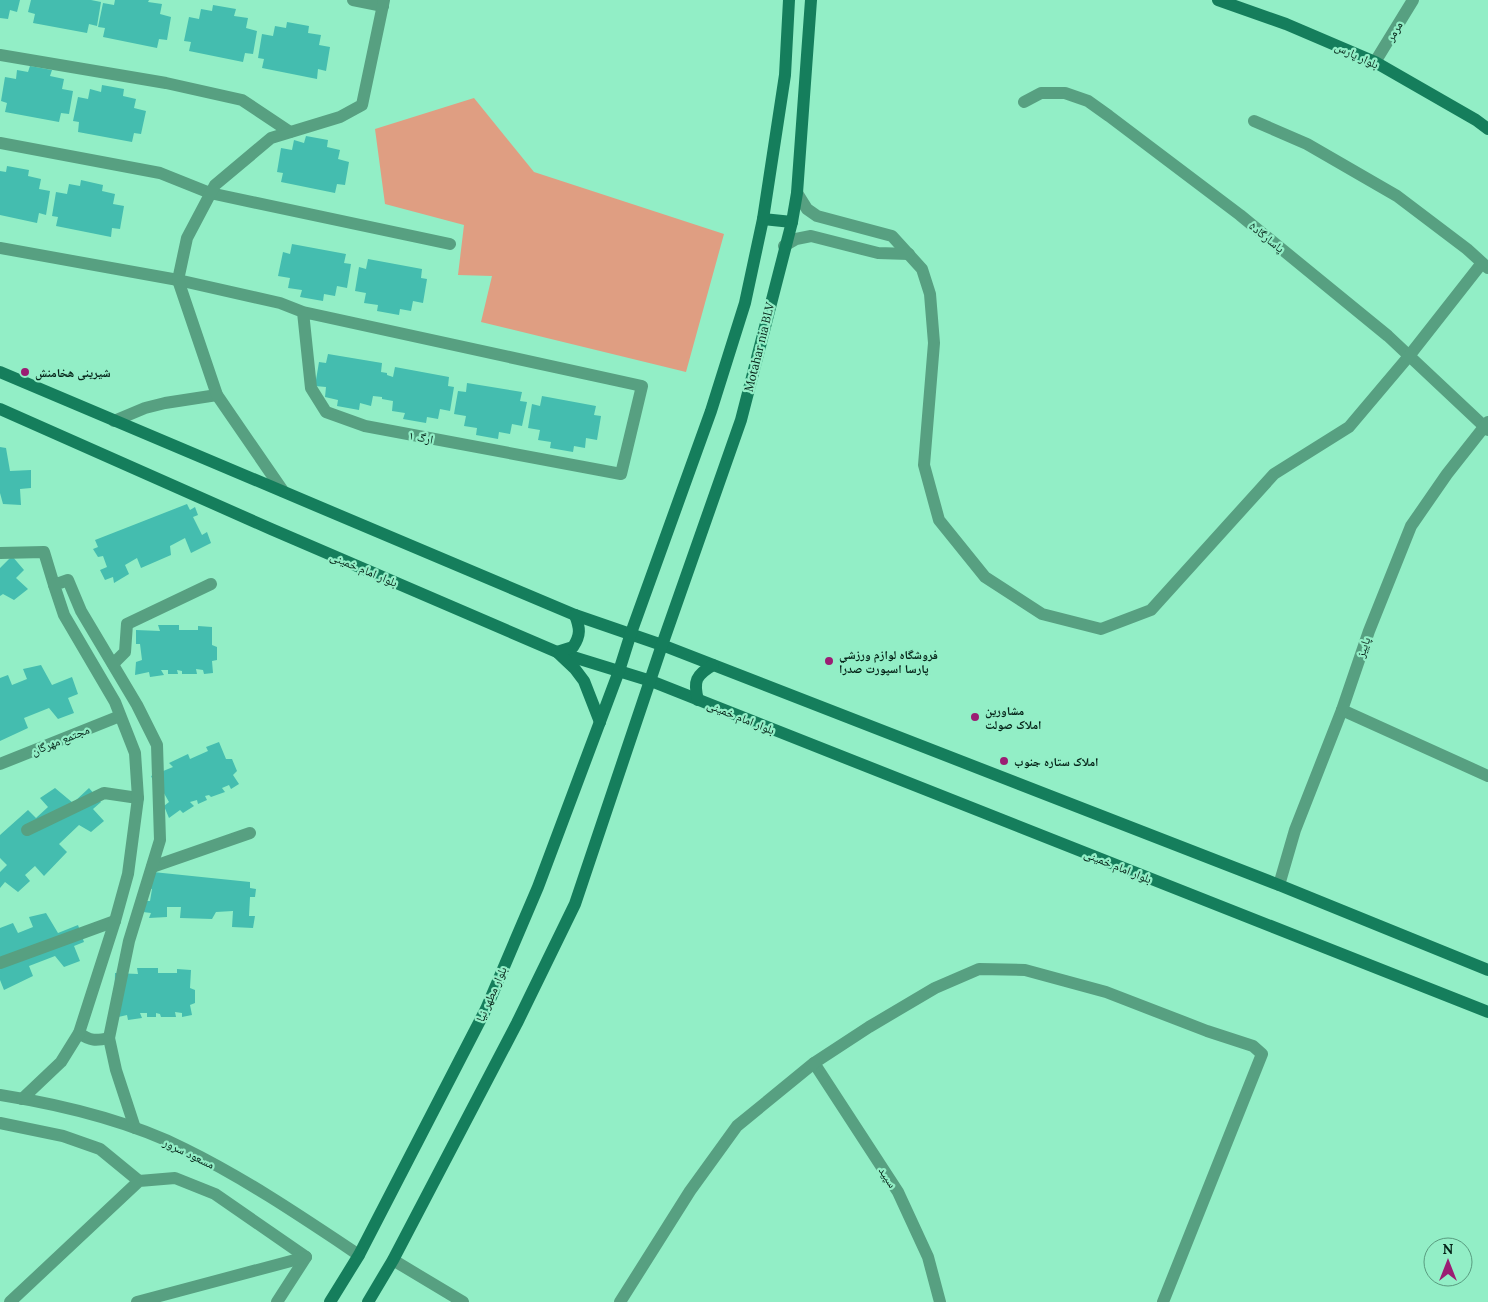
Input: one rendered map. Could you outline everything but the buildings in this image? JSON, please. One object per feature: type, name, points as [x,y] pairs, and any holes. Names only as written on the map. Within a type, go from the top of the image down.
[{"type":"main road","name":"Motahar nia BLV","points":[[619,672],[630,633],[714,402],[745,303],[763,219],[785,75],[789,0]]},
{"type":"main road","name":"Motahar nia BLV","points":[[651,681],[741,420],[784,246],[792,222],[797,193],[811,0]]},
{"type":"main road","name":"بلوار پارس","points":[[1218,0],[1286,24],[1375,62],[1476,120],[1488,129]]},
{"type":"main road","points":[[763,219],[792,222]]},
{"type":"main road","points":[[0,372],[576,615],[662,645],[1279,885],[1488,970]]},
{"type":"main road","name":"بلوار امام خمینی","points":[[0,409],[271,529],[557,652],[651,681],[1488,1012]]},
{"type":"main road","points":[[576,615],[581,629],[578,639],[573,647],[557,652],[575,669],[584,681],[600,722]]},
{"type":"main road","points":[[698,700],[695,688],[696,680],[713,665]]},
{"type":"main road","name":"بلوار مطهر نیا","points":[[330,1302],[359,1254],[486,1009],[538,887],[619,672]]},
{"type":"main road","points":[[368,1302],[393,1260],[516,1023],[575,904],[651,681]]},
{"type":"street","points":[[283,490],[218,395],[178,280],[186,238],[215,185],[271,138],[340,117],[362,105],[383,3],[353,0]]},
{"type":"street","name":"مرمر","points":[[1375,62],[1413,0]]},
{"type":"street","points":[[0,55],[166,83],[242,100],[290,132]]},
{"type":"street","name":"پاسارگاد۵","points":[[1024,102],[1041,93],[1065,93],[1088,101],[1240,215],[1388,336],[1487,426]]},
{"type":"street","points":[[797,193],[807,209],[817,216],[892,236],[922,269],[930,294],[934,344],[924,465],[940,520],[985,577],[1042,614],[1101,629],[1151,610],[1274,474],[1349,427],[1485,265],[1467,248],[1397,196],[1307,144],[1254,121]]},
{"type":"street","points":[[0,142],[160,173],[210,193],[450,244]]},
{"type":"street","points":[[784,246],[796,239],[811,236],[878,253],[909,254]]},
{"type":"street","points":[[0,248],[178,280],[280,303],[303,312]]},
{"type":"street","name":"ارگ ۱","points":[[303,312],[642,386],[621,474],[365,426],[326,412],[311,388],[303,312]]},
{"type":"street","points":[[114,421],[145,408],[165,403],[218,395]]},
{"type":"street","name":"پاییز","points":[[1279,885],[1294,830],[1342,710],[1369,631],[1411,526],[1448,474],[1487,426]]},
{"type":"street","points":[[0,553],[44,552],[64,615],[115,702],[135,753],[138,798],[128,874],[79,1032],[61,1062],[22,1098]]},
{"type":"street","points":[[54,585],[68,580],[80,611],[137,705],[157,745],[160,840],[129,941],[109,1038],[116,1070],[135,1128]]},
{"type":"street","points":[[113,664],[126,652],[127,624],[211,584]]},
{"type":"street","points":[[1342,710],[1488,776]]},
{"type":"street","name":"مجتمع مهرگان","points":[[0,764],[120,716]]},
{"type":"street","points":[[27,830],[104,793],[138,798]]},
{"type":"street","points":[[152,867],[250,833]]},
{"type":"street","points":[[0,963],[115,920]]},
{"type":"street","points":[[620,1302],[690,1191],[737,1126],[814,1062],[935,988],[979,969],[1026,970],[1106,992],[1207,1031],[1252,1046],[1262,1054],[1163,1302]]},
{"type":"street","points":[[79,1032],[87,1039],[97,1041],[109,1038]]},
{"type":"street","name":"سپید","points":[[814,1062],[898,1192],[928,1257],[940,1302]]},
{"type":"street","name":"مسعود سرور","points":[[0,1095],[83,1111],[135,1128],[184,1148],[254,1186],[359,1254]]},
{"type":"street","points":[[0,1123],[63,1136],[100,1149],[140,1181]]},
{"type":"street","points":[[10,1302],[140,1181],[175,1178],[215,1194],[306,1257]]},
{"type":"street","points":[[137,1302],[306,1257]]},
{"type":"street","points":[[277,1302],[306,1257]]},
{"type":"street","points":[[393,1260],[463,1302]]},
{"type":"shaded area","points":[[474,98],[534,172],[724,234],[686,372],[481,322],[492,276],[458,275],[464,225],[385,204],[375,129]]},
{"type":"place","name":"شیرینی هخامنش","points":[[25,372]]},
{"type":"place","name":"فروشگاه لوازم ورزشي پارسا اسپورت صدرا","points":[[829,661]]},
{"type":"place","name":"مشاورین املاک صولت","points":[[975,717]]},
{"type":"place","name":"املاک ستاره جنوب","points":[[1004,761]]}]
